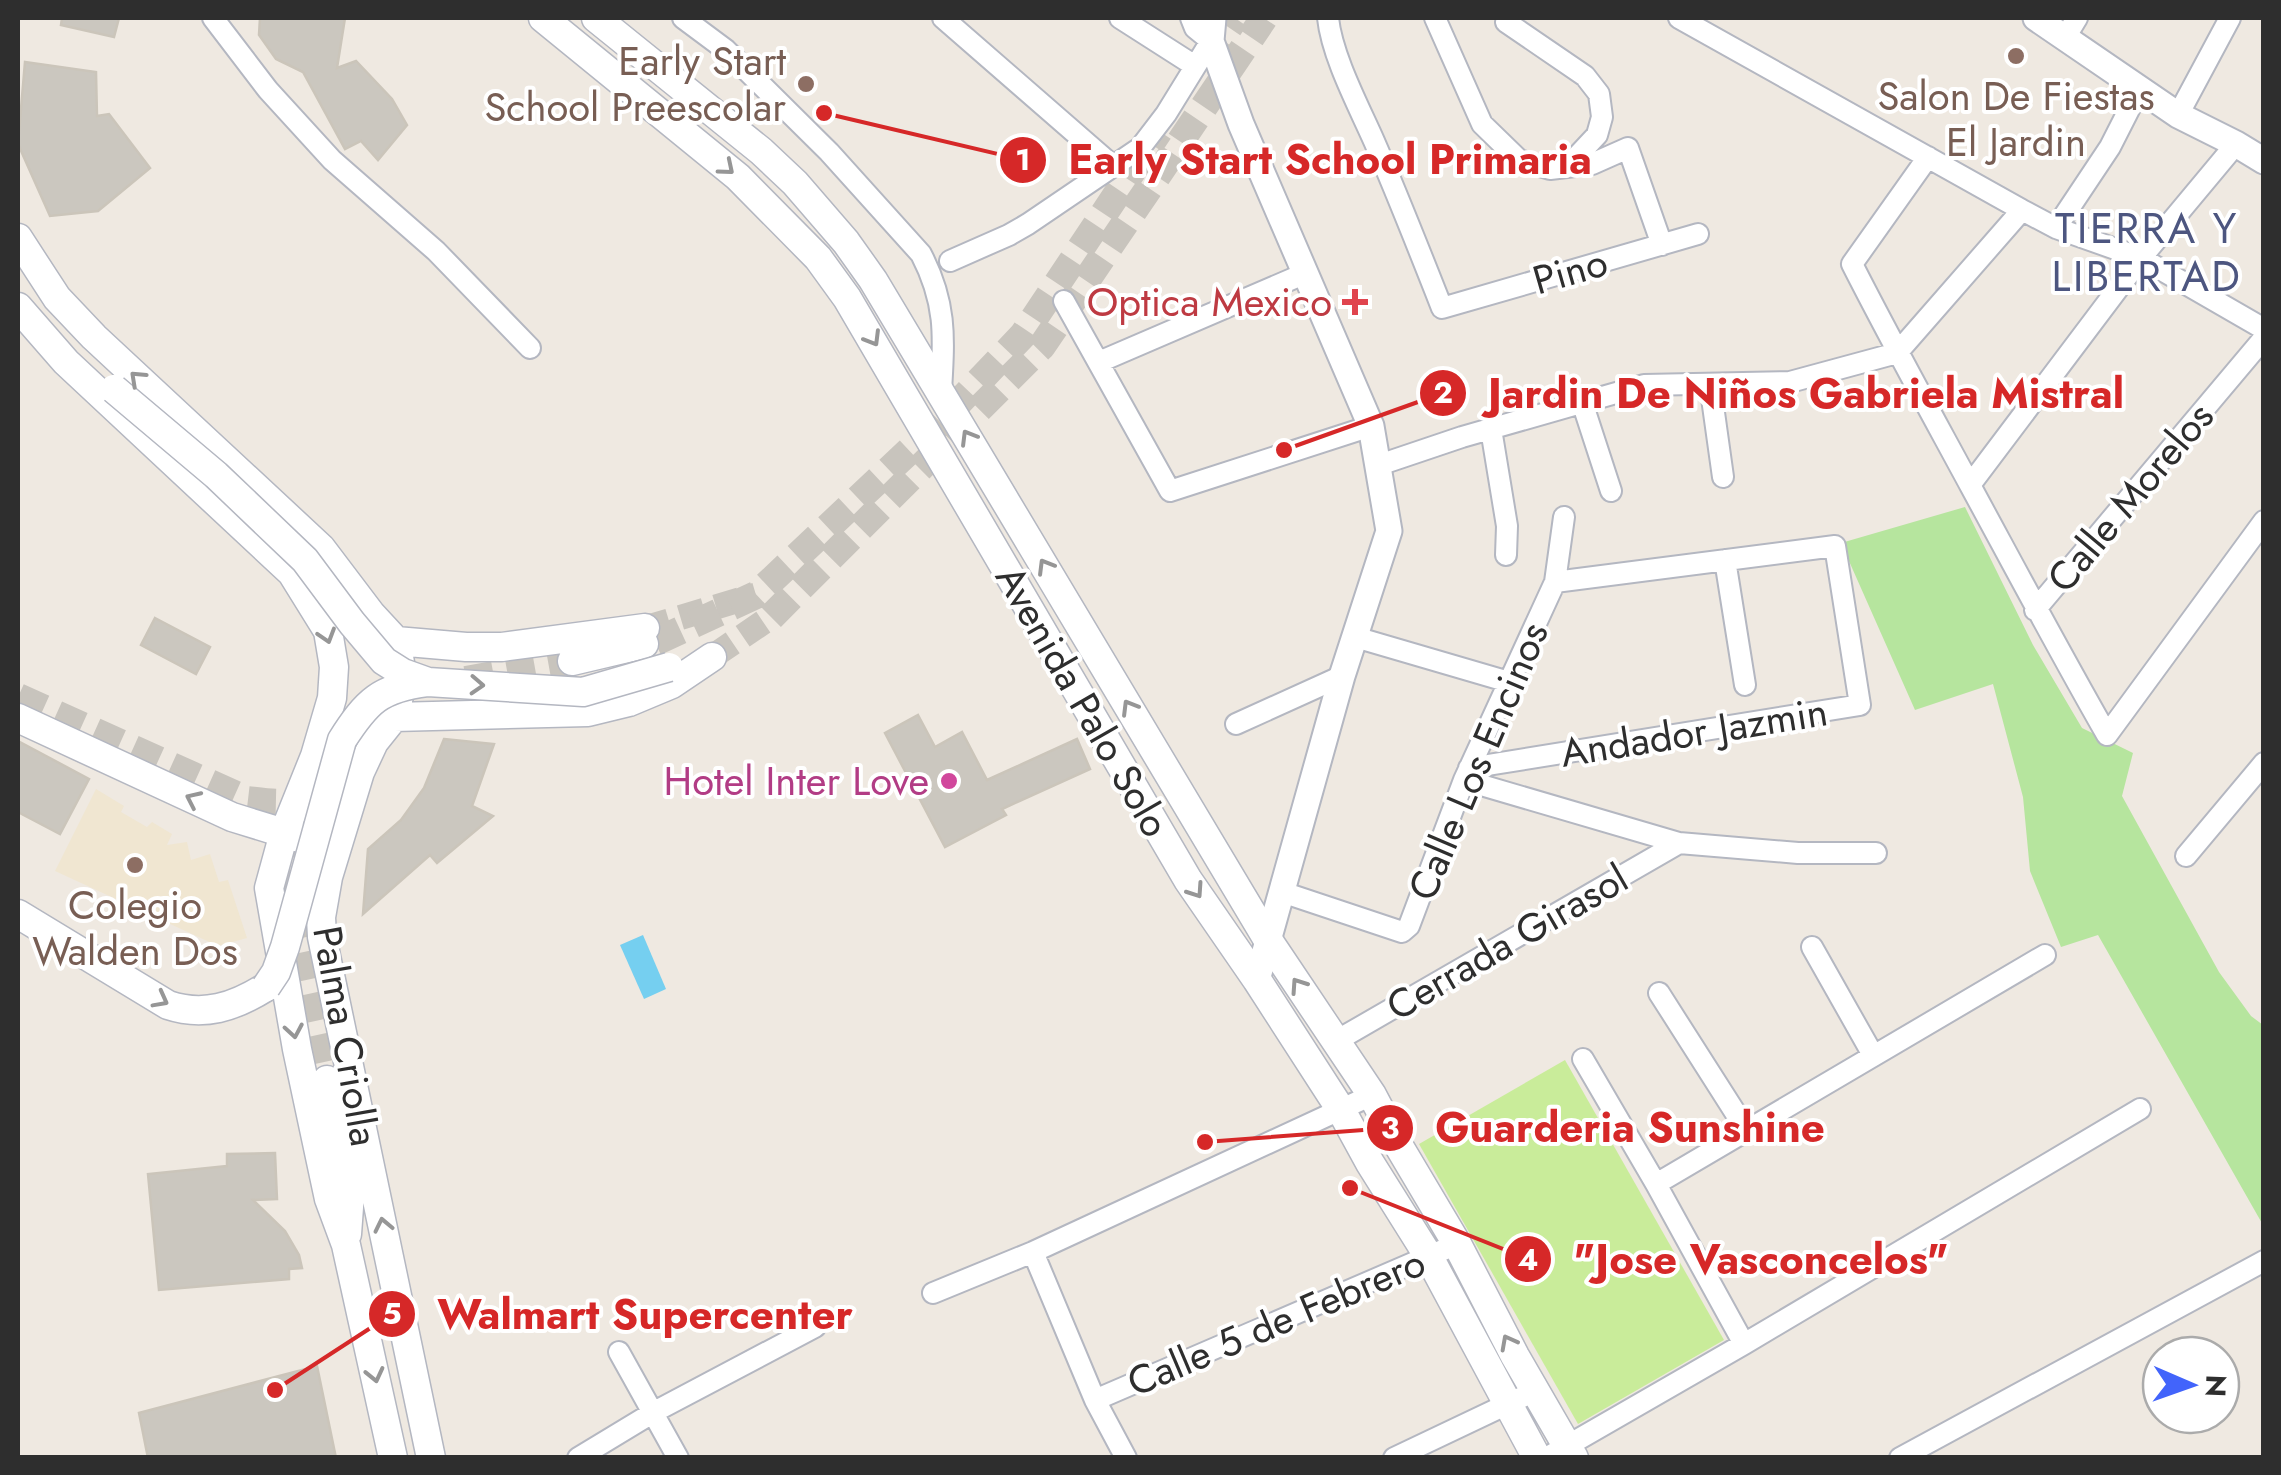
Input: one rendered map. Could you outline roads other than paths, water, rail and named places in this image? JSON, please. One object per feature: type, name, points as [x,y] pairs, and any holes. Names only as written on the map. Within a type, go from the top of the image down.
[{"type":"main road","name":"Avenida Palo Solo","points":[[543,18],[738,177],[834,278],[1188,880],[1341,1110],[1429,1257],[1537,1458]]},
{"type":"main road","name":"Avenida Palo Solo","points":[[596,18],[795,183],[873,280],[1268,940],[1372,1094],[1536,1391],[1562,1454]]},
{"type":"main road","points":[[662,115],[682,86]]},
{"type":"main road","points":[[18,238],[57,298],[321,548],[396,641],[502,647],[650,635],[572,661]]},
{"type":"main road","name":"Palma Criolla","points":[[18,307],[67,363],[292,573],[328,631],[334,667],[332,698],[269,888],[326,1186],[346,1245],[394,1458]]},
{"type":"main road","points":[[67,363],[114,389],[216,475],[305,560],[384,661],[428,682]]},
{"type":"main road","points":[[271,553],[266,534],[272,526],[293,522]]},
{"type":"main road","points":[[1041,631],[1072,612]]},
{"type":"main road","name":"Palma Criolla","points":[[396,641],[403,679],[394,717],[374,742],[360,772],[338,838],[321,917],[322,937],[431,1458]]},
{"type":"main road","points":[[18,914],[168,1004],[184,1010],[222,1009],[266,987],[276,972],[342,740],[360,712],[384,692],[428,682],[583,692],[712,657],[672,684],[629,702],[588,712],[394,717]]},
{"type":"main road","points":[[18,718],[232,817],[269,815],[282,808],[338,838]]},
{"type":"main road","points":[[232,817],[292,813]]},
{"type":"main road","points":[[326,1080],[350,1194],[346,1245]]},
{"type":"street","points":[[214,18],[268,90],[332,160],[436,251],[530,348]]},
{"type":"street","points":[[683,18],[726,50],[829,152],[921,254],[941,306],[941,392]]},
{"type":"street","points":[[943,18],[1113,166]]},
{"type":"street","points":[[1120,18],[1195,66]]},
{"type":"street","points":[[1191,18],[1196,28],[1210,25]]},
{"type":"street","name":"Pino","points":[[1328,18],[1350,88],[1442,308],[1698,234]]},
{"type":"street","points":[[1435,18],[1482,124],[1519,160],[1550,169],[1592,164],[1628,148],[1662,245]]},
{"type":"street","points":[[1508,18],[1506,22],[1585,76],[1599,94],[1602,117],[1596,135],[1568,167]]},
{"type":"street","points":[[1681,18],[2022,210],[2056,228],[2141,258],[2264,330]]},
{"type":"street","points":[[2036,18],[2071,27],[2140,88],[2178,115],[2264,161]]},
{"type":"street","points":[[2178,115],[2230,18]]},
{"type":"street","points":[[950,261],[1009,235],[1140,148],[1195,66],[1210,25]]},
{"type":"street","points":[[1210,25],[1241,124],[1371,426],[1389,531],[1342,676],[1257,980]]},
{"type":"street","points":[[2056,228],[2110,147],[2140,88]]},
{"type":"street","points":[[1970,485],[2141,258],[2236,144]]},
{"type":"street","points":[[1928,157],[1852,264],[2035,610],[2107,736],[2264,521]]},
{"type":"street","points":[[1379,465],[1644,384],[1790,382],[1897,353],[2022,210]]},
{"type":"street","points":[[1099,362],[1306,273]]},
{"type":"street","points":[[1064,301],[1170,491],[1371,426]]},
{"type":"street","name":"Calle Morelos","points":[[2035,610],[2264,338]]},
{"type":"street","points":[[1710,384],[1724,477]]},
{"type":"street","points":[[1582,402],[1611,490]]},
{"type":"street","points":[[1491,428],[1507,526],[1506,555]]},
{"type":"street","name":"Calle Los Encinos","points":[[1282,892],[1405,931],[1409,926],[1466,774],[1555,582],[1564,517]]},
{"type":"street","name":"Andador Jazmin","points":[[1466,774],[1860,706],[1835,546],[1725,560]]},
{"type":"street","points":[[1555,582],[1725,560],[1745,686]]},
{"type":"street","points":[[1355,637],[1509,682]]},
{"type":"street","points":[[1236,724],[1342,676]]},
{"type":"street","points":[[2186,856],[2264,764]]},
{"type":"street","points":[[1466,774],[1679,843],[1798,853],[1876,853]]},
{"type":"street","name":"Cerrada Girasol","points":[[1336,1041],[1679,843]]},
{"type":"street","points":[[1812,947],[1873,1055]]},
{"type":"street","points":[[1656,1184],[2044,955]]},
{"type":"street","points":[[1659,993],[1747,1131]]},
{"type":"street","points":[[1583,1059],[1744,1344]]},
{"type":"street","points":[[933,1294],[1372,1094]]},
{"type":"street","points":[[1562,1454],[2140,1110]]},
{"type":"street","name":"Calle 5 de Febrero","points":[[1095,1400],[1457,1244]]},
{"type":"street","points":[[1032,1252],[1095,1400],[1126,1458]]},
{"type":"street","points":[[1900,1458],[2264,1261]]},
{"type":"street","points":[[578,1458],[654,1412],[815,1327]]},
{"type":"street","points":[[619,1352],[678,1458]]},
{"type":"street","points":[[1394,1458],[1536,1391]]},
{"type":"water","points":[[643,935],[666,989],[644,999],[620,945]]},
{"type":"tunnel","points":[[1205,62],[1235,18]]},
{"type":"tunnel","points":[[771,617],[1042,346],[1264,18]]},
{"type":"tunnel","points":[[655,642],[756,595],[942,420],[1023,335],[1159,131]]},
{"type":"tunnel","points":[[645,628],[756,595]]},
{"type":"tunnel","points":[[712,657],[771,617]]},
{"type":"tunnel","points":[[466,680],[572,661]]},
{"type":"tunnel","points":[[18,697],[247,800],[288,802],[312,795]]},
{"type":"tunnel","points":[[300,830],[290,859],[287,897],[327,1080]]},
{"type":"place","name":"Salon De Fiestas El Jardin","points":[[2016,56]]},
{"type":"place","name":"Early Start School Preescolar","points":[[806,84]]},
{"type":"place","name":"Early Start School Primaria","points":[[824,113]]},
{"type":"place","name":"Optica Mexico","points":[[1355,302]]},
{"type":"place","name":"Jardin De Niños Gabriela Mistral","points":[[1284,450]]},
{"type":"place","name":"Hotel Inter Love","points":[[949,781]]},
{"type":"place","name":"Colegio Walden Dos","points":[[135,865]]},
{"type":"place","name":"Guarderia Sunshine","points":[[1205,1142]]},
{"type":"place","name":"\"Jose Vasconcelos\"","points":[[1350,1188]]},
{"type":"place","name":"Walmart Supercenter","points":[[275,1390]]},
{"type":"district","name":"TIERRA Y LIBERTAD","points":[[2147,252]]}]
